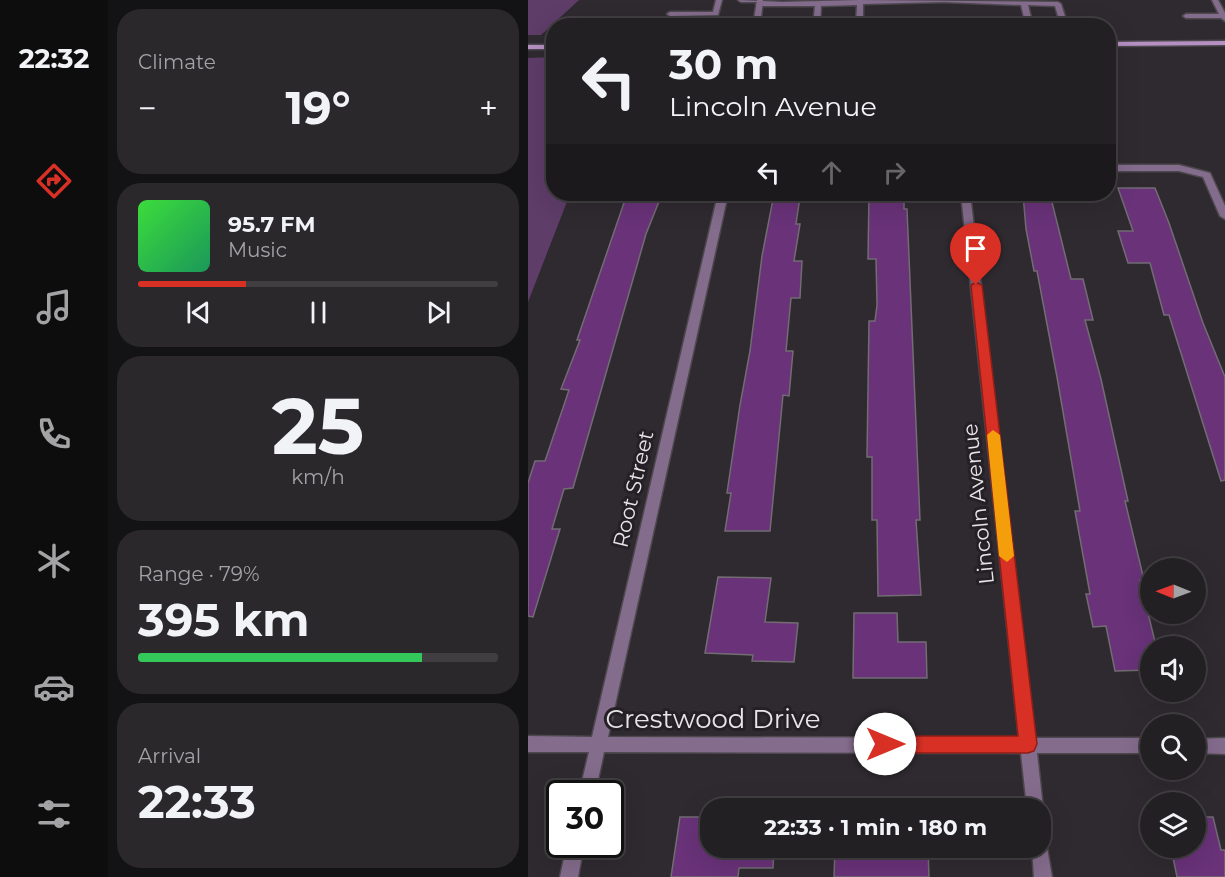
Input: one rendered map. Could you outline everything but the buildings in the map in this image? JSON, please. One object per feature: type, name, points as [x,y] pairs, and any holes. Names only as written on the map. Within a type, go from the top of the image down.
[{"type":"main road","points":[[1116,44],[1225,44]]},
{"type":"main road","points":[[528,47],[546,47]]},
{"type":"street","points":[[670,14],[716,14],[720,0]]},
{"type":"street","points":[[741,0],[818,5],[923,0],[1058,4],[1062,18]]},
{"type":"street","points":[[1186,16],[1224,18],[1215,0]]},
{"type":"street","points":[[757,18],[760,2]]},
{"type":"street","points":[[860,2],[860,18]]},
{"type":"street","points":[[1024,4],[1028,18]]},
{"type":"street","points":[[817,18],[818,5]]},
{"type":"street","points":[[1116,168],[1179,168],[1207,176],[1225,216]]},
{"type":"street","name":"Root Street","points":[[590,780],[721,201]]},
{"type":"street","name":"Lincoln Avenue","points":[[967,201],[1034,798]]},
{"type":"street","name":"Crestwood Drive","points":[[528,744],[1140,746]]},
{"type":"street","points":[[1206,746],[1225,746]]},
{"type":"street","points":[[568,877],[573,858]]},
{"type":"street","points":[[1041,858],[1043,877]]},
{"type":"shaded area","points":[[528,0],[579,0],[559,18],[546,18],[546,30],[541,35],[528,35]]},
{"type":"shaded area","points":[[546,57],[546,146],[544,151],[546,151],[546,201],[567,201],[528,302],[528,58]]},
{"type":"slow traffic","points":[[993,435],[1007,556]]},
{"type":"route","points":[[885,744],[1028,744],[976,285]]}]
